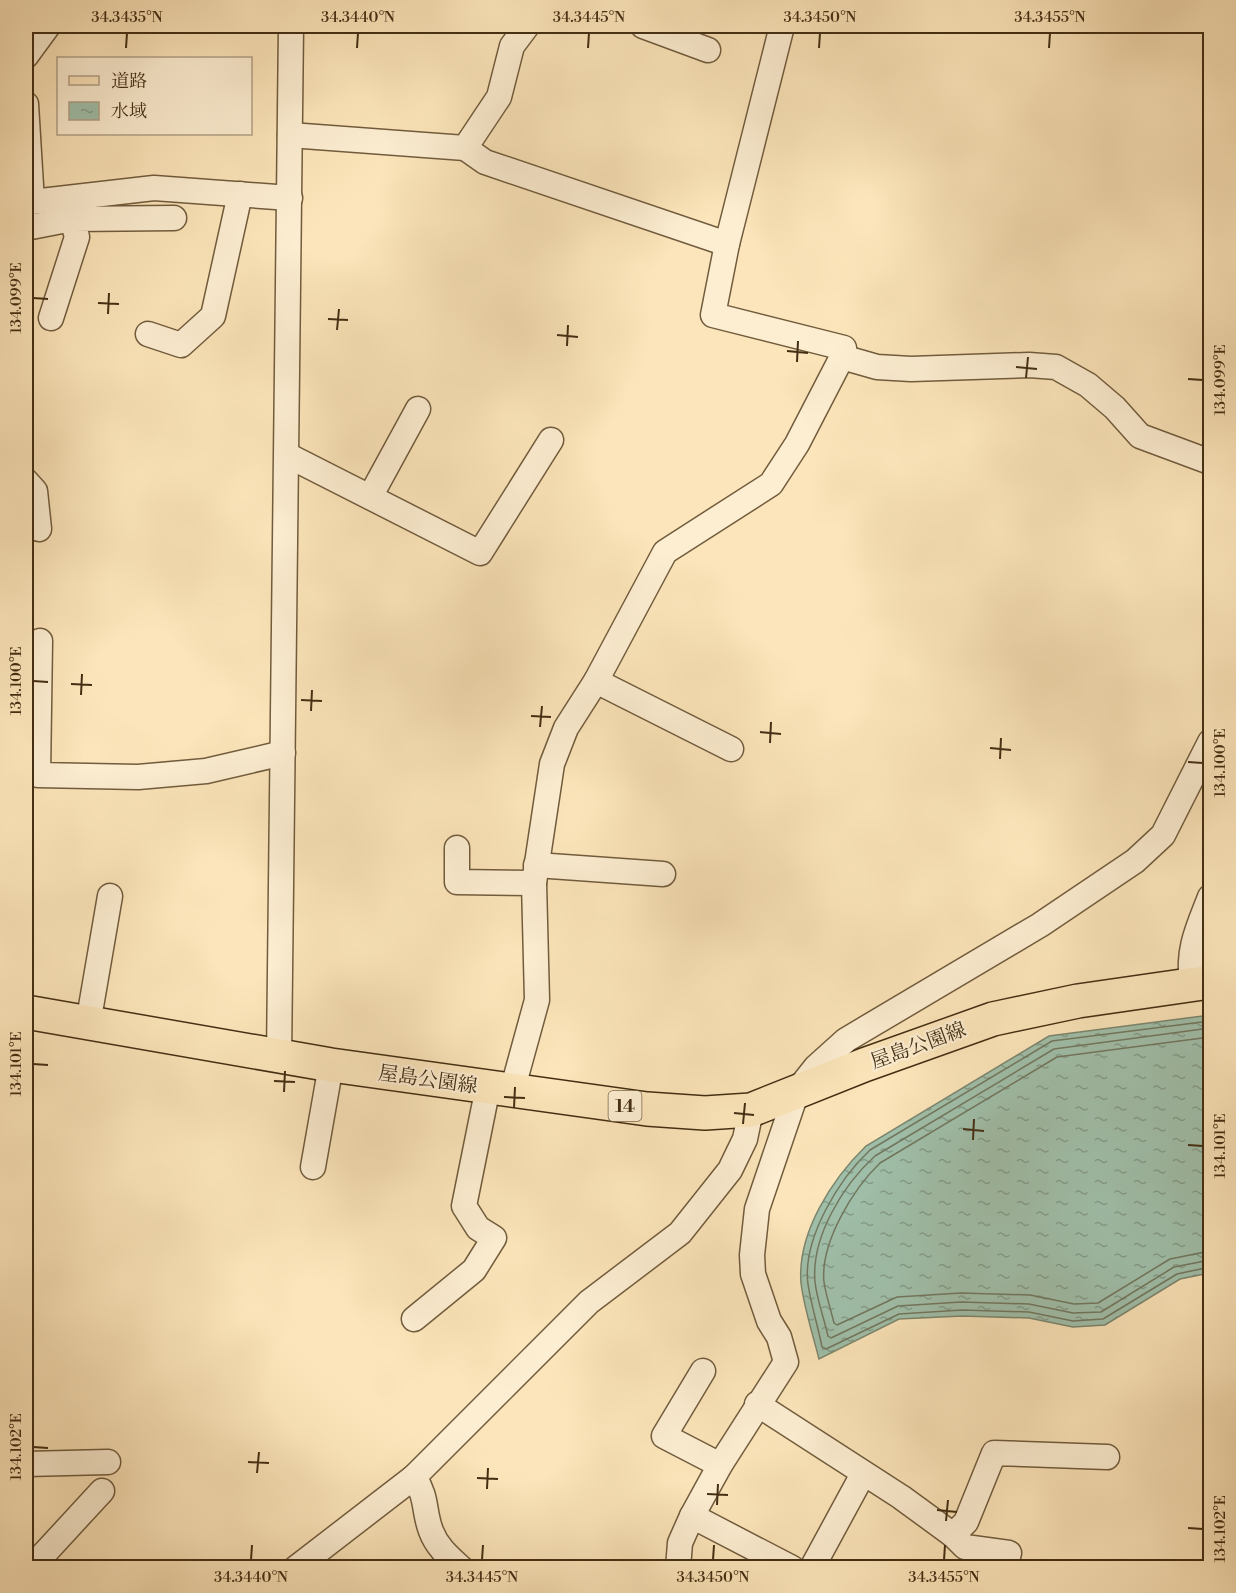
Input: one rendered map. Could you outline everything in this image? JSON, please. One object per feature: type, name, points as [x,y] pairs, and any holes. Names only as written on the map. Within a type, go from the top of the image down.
[{"type":"main road","name":"屋島公園線","points":[[26,1012],[279,1058],[646,1108],[705,1113],[751,1110],[993,1019],[1078,1001],[1201,983]]},
{"type":"street","points":[[26,56],[48,26]]},
{"type":"street","points":[[279,1058],[291,26]]},
{"type":"street","points":[[465,148],[499,97],[512,45],[527,26]]},
{"type":"street","points":[[643,26],[708,50]]},
{"type":"street","points":[[414,1318],[474,1270],[494,1238],[478,1228],[464,1206],[500,1089],[537,1000],[535,874],[552,764],[566,728],[596,681],[665,552],[771,484],[797,444],[842,357],[844,348],[713,315],[727,244],[782,26]]},
{"type":"street","points":[[26,104],[29,202],[174,218]]},
{"type":"street","points":[[290,135],[465,148],[485,162],[727,244]]},
{"type":"street","points":[[26,228],[71,208],[154,188],[290,198]]},
{"type":"street","points":[[148,334],[181,345],[213,316],[240,194]]},
{"type":"street","points":[[51,318],[77,237],[71,208]]},
{"type":"street","points":[[842,357],[877,367],[910,369],[1029,364],[1056,367],[1088,385],[1115,408],[1140,436],[1210,462]]},
{"type":"street","points":[[370,497],[418,409]]},
{"type":"street","points":[[286,455],[480,553],[551,440]]},
{"type":"street","points":[[26,481],[35,491],[39,529]]},
{"type":"street","points":[[40,641],[38,775],[138,777],[206,771],[283,753]]},
{"type":"street","points":[[596,681],[731,749]]},
{"type":"street","points":[[678,1568],[680,1543],[692,1516],[720,1465],[786,1362],[779,1337],[769,1321],[753,1274],[752,1255],[757,1209],[797,1091],[816,1067],[846,1040],[1040,925],[1135,861],[1163,835],[1210,742]]},
{"type":"street","points":[[457,848],[457,882],[535,874],[663,874]]},
{"type":"street","points":[[88,1024],[110,896]]},
{"type":"street","points":[[1201,983],[1190,967],[1192,941],[1210,897]]},
{"type":"street","points":[[313,1167],[331,1065]]},
{"type":"street","points":[[296,1568],[414,1477],[589,1302],[680,1233],[730,1170],[745,1140],[751,1110]]},
{"type":"street","points":[[703,1371],[664,1436],[720,1465]]},
{"type":"street","points":[[758,1404],[953,1535],[965,1547],[1009,1553],[1005,1568]]},
{"type":"street","points":[[953,1535],[966,1522],[994,1453],[1107,1456]]},
{"type":"street","points":[[26,1464],[108,1462]]},
{"type":"street","points":[[812,1568],[863,1474]]},
{"type":"street","points":[[414,1477],[424,1492],[431,1531],[442,1550],[462,1568]]},
{"type":"street","points":[[31,1568],[102,1491]]},
{"type":"street","points":[[692,1516],[792,1568]]},
{"type":"water","points":[[1210,1015],[1210,1273],[1180,1279],[1105,1325],[1073,1327],[1029,1318],[962,1316],[899,1319],[819,1359],[806,1312],[801,1283],[801,1264],[805,1245],[819,1208],[829,1191],[866,1146],[1049,1036]]}]
